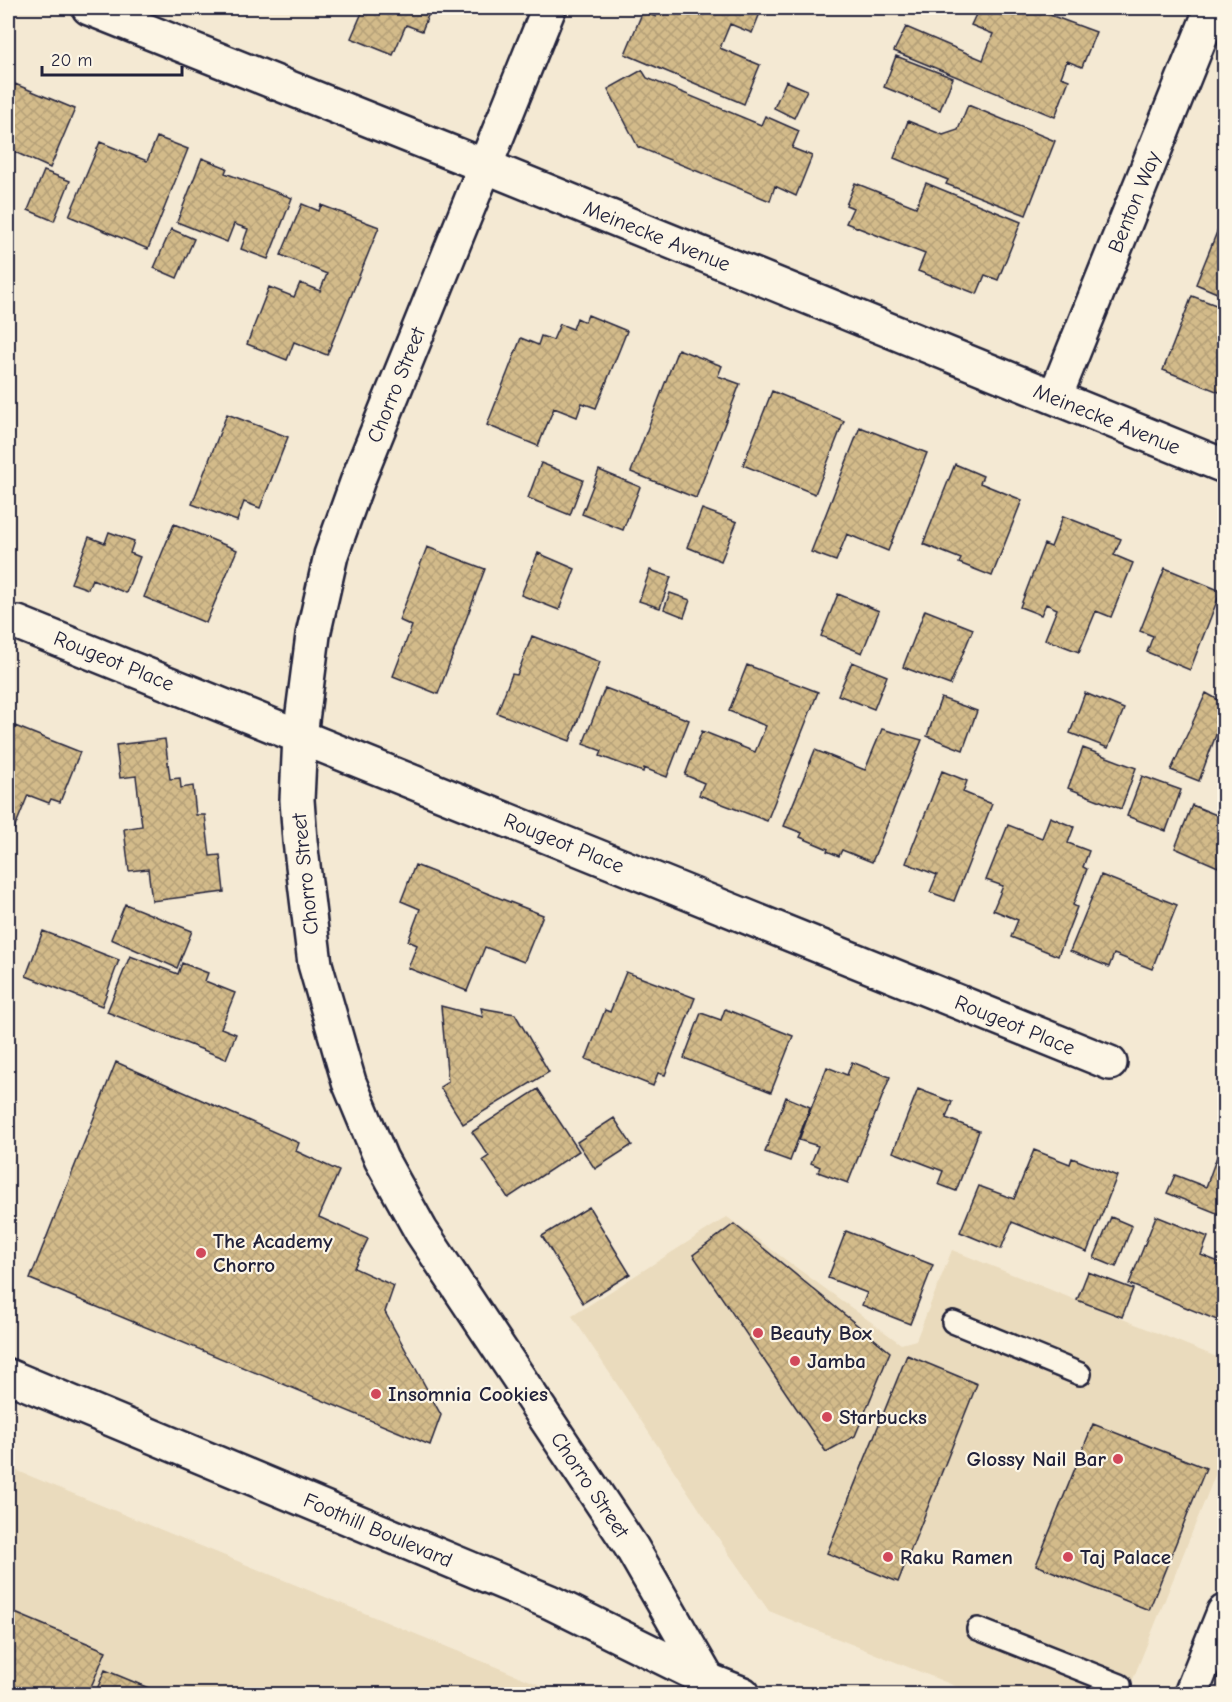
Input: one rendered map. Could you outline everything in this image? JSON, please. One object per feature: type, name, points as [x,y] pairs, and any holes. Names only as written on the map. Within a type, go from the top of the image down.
[{"type":"street","name":"Meinecke Avenue","points":[[89,8],[1224,466]]},
{"type":"street","name":"Chorro Street","points":[[549,8],[359,477],[331,555],[313,635],[300,736],[297,800],[300,841],[315,964],[349,1082],[381,1159],[421,1231],[632,1548],[711,1687]]},
{"type":"street","name":"Benton Way","points":[[1055,397],[1212,8]]},
{"type":"street","name":"Rougeot Place","points":[[18,623],[1110,1063]]},
{"type":"street","name":"Foothill Boulevard","points":[[8,1376],[550,1602],[711,1687],[743,1695]]},
{"type":"street","points":[[1191,1695],[1221,1633]]},
{"type":"lane","points":[[953,1322],[1080,1374]]},
{"type":"lane","points":[[978,1629],[1120,1685]]},
{"type":"shaded area","points":[[727,1217],[901,1344],[916,1340],[952,1250],[1224,1360],[1224,1453],[1127,1694],[975,1694],[769,1611],[572,1316]]},
{"type":"shaded area","points":[[8,1467],[562,1694],[8,1694]]},
{"type":"building","points":[[364,8],[431,8],[422,31],[406,25],[393,55],[351,38]]},
{"type":"building","points":[[660,8],[762,8],[752,33],[730,24],[720,48],[760,65],[744,104],[625,54],[643,11],[656,17]]},
{"type":"building","points":[[979,8],[1031,8],[1096,32],[1082,67],[1067,61],[1061,77],[1069,80],[1055,117],[894,51],[906,27],[983,60],[993,34],[971,25]]},
{"type":"building","points":[[896,56],[953,78],[940,110],[884,87]]},
{"type":"building","points":[[642,70],[647,78],[761,125],[765,116],[799,131],[792,148],[812,156],[796,196],[775,186],[770,201],[638,147],[608,89]]},
{"type":"building","points":[[786,81],[807,90],[794,118],[774,108]]},
{"type":"building","points":[[15,84],[75,109],[50,168],[8,149],[8,103]]},
{"type":"building","points":[[968,105],[1055,141],[1026,215],[946,184],[948,180],[894,158],[908,121],[943,135],[958,130]]},
{"type":"building","points":[[157,137],[188,149],[148,249],[69,216],[100,142],[147,161]]},
{"type":"building","points":[[202,158],[227,168],[225,173],[292,198],[268,259],[241,249],[248,229],[234,224],[227,242],[177,222]]},
{"type":"building","points":[[44,171],[70,181],[54,221],[28,210]]},
{"type":"building","points":[[855,183],[916,207],[926,183],[1021,222],[998,280],[985,275],[977,294],[918,271],[925,254],[846,223],[853,208],[846,205]]},
{"type":"building","points":[[302,204],[319,211],[321,205],[379,227],[327,355],[294,342],[287,360],[247,344],[269,287],[294,297],[300,283],[320,291],[327,274],[281,255]]},
{"type":"building","points":[[1221,222],[1224,223],[1224,296],[1196,284]]},
{"type":"building","points":[[171,229],[194,239],[177,278],[154,268]]},
{"type":"building","points":[[1192,296],[1224,308],[1224,394],[1163,370]]},
{"type":"building","points":[[588,315],[627,331],[596,408],[582,403],[577,417],[554,408],[538,446],[487,425],[521,338],[538,345],[541,336],[553,340],[560,324],[573,329],[577,318],[585,322]]},
{"type":"building","points":[[678,349],[722,366],[718,376],[740,384],[696,498],[631,472]]},
{"type":"building","points":[[772,391],[844,421],[815,494],[743,465]]},
{"type":"building","points":[[227,414],[288,437],[260,508],[244,502],[237,521],[192,504]]},
{"type":"building","points":[[860,427],[927,453],[888,551],[847,534],[836,561],[811,552]]},
{"type":"building","points":[[541,463],[583,480],[570,515],[528,498]]},
{"type":"building","points":[[955,464],[983,476],[980,483],[1022,500],[992,576],[959,563],[961,559],[923,544]]},
{"type":"building","points":[[599,470],[640,487],[623,530],[582,514]]},
{"type":"building","points":[[702,509],[737,522],[721,561],[687,547]]},
{"type":"building","points":[[1063,516],[1121,539],[1114,555],[1133,563],[1111,617],[1096,611],[1079,652],[1045,639],[1057,609],[1046,604],[1041,615],[1020,607],[1044,544],[1051,547]]},
{"type":"building","points":[[174,524],[237,550],[206,623],[144,597]]},
{"type":"building","points":[[109,532],[134,541],[130,553],[140,557],[126,593],[92,579],[88,589],[71,583],[89,537],[105,543]]},
{"type":"building","points":[[427,547],[485,569],[438,694],[393,676],[412,626],[399,620]]},
{"type":"building","points":[[538,553],[575,569],[559,610],[521,595]]},
{"type":"building","points":[[1165,568],[1221,591],[1190,670],[1147,652],[1153,636],[1140,631]]},
{"type":"building","points":[[650,570],[671,577],[660,608],[639,601]]},
{"type":"building","points":[[670,593],[690,600],[684,617],[664,609]]},
{"type":"building","points":[[838,594],[879,611],[862,653],[821,636]]},
{"type":"building","points":[[925,610],[973,629],[950,685],[903,667]]},
{"type":"building","points":[[532,636],[600,662],[570,741],[497,713],[512,674],[517,675]]},
{"type":"building","points":[[852,662],[887,676],[874,709],[838,695]]},
{"type":"building","points":[[747,665],[818,692],[767,821],[699,795],[704,783],[685,775],[702,731],[755,752],[766,726],[729,711]]},
{"type":"building","points":[[605,688],[689,720],[667,777],[644,768],[643,772],[600,756],[602,751],[583,744]]},
{"type":"building","points":[[1085,693],[1124,709],[1108,748],[1070,733]]},
{"type":"building","points":[[1206,693],[1224,703],[1224,713],[1199,781],[1171,770]]},
{"type":"building","points":[[941,698],[977,711],[963,750],[927,736]]},
{"type":"building","points":[[15,726],[80,752],[60,802],[51,799],[49,803],[28,795],[13,832],[9,830],[8,835],[8,746]]},
{"type":"building","points":[[882,729],[922,740],[872,862],[842,850],[839,856],[800,837],[802,833],[784,826],[815,750],[865,770]]},
{"type":"building","points":[[165,739],[170,779],[180,778],[181,788],[193,786],[196,815],[205,815],[210,856],[220,855],[224,892],[152,901],[148,869],[129,871],[124,829],[142,826],[136,776],[120,778],[116,745]]},
{"type":"building","points":[[1083,748],[1136,768],[1121,809],[1068,788]]},
{"type":"building","points":[[942,771],[967,781],[963,792],[992,804],[954,901],[930,892],[937,875],[906,863]]},
{"type":"building","points":[[1142,776],[1181,790],[1166,831],[1127,816]]},
{"type":"building","points":[[1192,805],[1224,818],[1224,851],[1218,867],[1175,848]]},
{"type":"building","points":[[1050,817],[1074,827],[1068,843],[1089,851],[1083,867],[1087,869],[1073,905],[1077,907],[1058,956],[1011,937],[1018,920],[993,910],[1003,886],[986,880],[1008,825],[1042,838]]},
{"type":"building","points":[[415,865],[543,915],[524,962],[485,947],[467,991],[408,968],[417,945],[408,941],[420,909],[401,901]]},
{"type":"building","points":[[1101,875],[1177,905],[1152,969],[1114,954],[1109,967],[1070,951]]},
{"type":"building","points":[[125,904],[192,931],[177,968],[111,939]]},
{"type":"building","points":[[43,931],[119,960],[102,1006],[26,976]]},
{"type":"building","points":[[130,956],[178,974],[182,963],[208,973],[205,981],[235,993],[221,1028],[236,1034],[226,1059],[107,1012]]},
{"type":"building","points":[[626,972],[695,998],[665,1075],[658,1073],[653,1086],[586,1059],[605,1010],[610,1012]]},
{"type":"building","points":[[441,1006],[483,1017],[481,1008],[515,1014],[549,1072],[463,1124],[440,1087],[448,1082]]},
{"type":"building","points":[[725,1009],[793,1036],[771,1092],[684,1058],[701,1013],[721,1020]]},
{"type":"building","name":"The Academy Chorro","points":[[116,1062],[299,1143],[296,1151],[339,1171],[319,1217],[368,1239],[354,1268],[394,1286],[385,1312],[441,1415],[430,1445],[30,1279]]},
{"type":"building","points":[[852,1062],[890,1077],[848,1183],[818,1172],[820,1167],[811,1163],[818,1146],[799,1140],[827,1067],[847,1075]]},
{"type":"building","points":[[538,1089],[579,1151],[508,1198],[483,1160],[489,1156],[472,1132]]},
{"type":"building","points":[[918,1089],[952,1102],[946,1118],[979,1131],[956,1191],[938,1184],[943,1171],[893,1152]]},
{"type":"building","points":[[786,1097],[810,1107],[790,1161],[765,1152]]},
{"type":"building","points":[[614,1118],[632,1145],[595,1169],[577,1142]]},
{"type":"building","points":[[1224,1137],[1224,1216],[1167,1193],[1175,1175],[1206,1187]]},
{"type":"building","points":[[1034,1150],[1070,1164],[1072,1158],[1117,1176],[1087,1252],[1012,1222],[1001,1249],[960,1232],[979,1186],[1014,1199]]},
{"type":"building","points":[[589,1207],[630,1274],[583,1303],[542,1236]]},
{"type":"building","points":[[1156,1216],[1208,1237],[1201,1255],[1224,1264],[1224,1323],[1129,1284]]},
{"type":"building","points":[[1111,1217],[1132,1226],[1116,1267],[1094,1258]]},
{"type":"building","points":[[734,1224],[890,1352],[855,1436],[826,1452],[693,1255]]},
{"type":"building","points":[[846,1231],[933,1265],[910,1324],[862,1305],[867,1293],[828,1278]]},
{"type":"building","points":[[1088,1272],[1133,1289],[1122,1317],[1077,1300]]},
{"type":"building","points":[[907,1355],[977,1384],[898,1582],[827,1553]]},
{"type":"building","points":[[1093,1424],[1206,1468],[1149,1610],[1036,1565]]},
{"type":"building","points":[[8,1610],[106,1651],[88,1694],[8,1694]]},
{"type":"building","points":[[105,1670],[163,1694],[95,1694]]},
{"type":"place","name":"The Academy Chorro","points":[[201,1253]]},
{"type":"place","name":"Beauty Box","points":[[758,1333]]},
{"type":"place","name":"Jamba","points":[[795,1361]]},
{"type":"place","name":"Insomnia Cookies","points":[[376,1394]]},
{"type":"place","name":"Starbucks","points":[[827,1417]]},
{"type":"place","name":"Glossy Nail Bar","points":[[1118,1459]]},
{"type":"place","name":"Raku Ramen","points":[[888,1557]]},
{"type":"place","name":"Taj Palace","points":[[1068,1557]]}]
